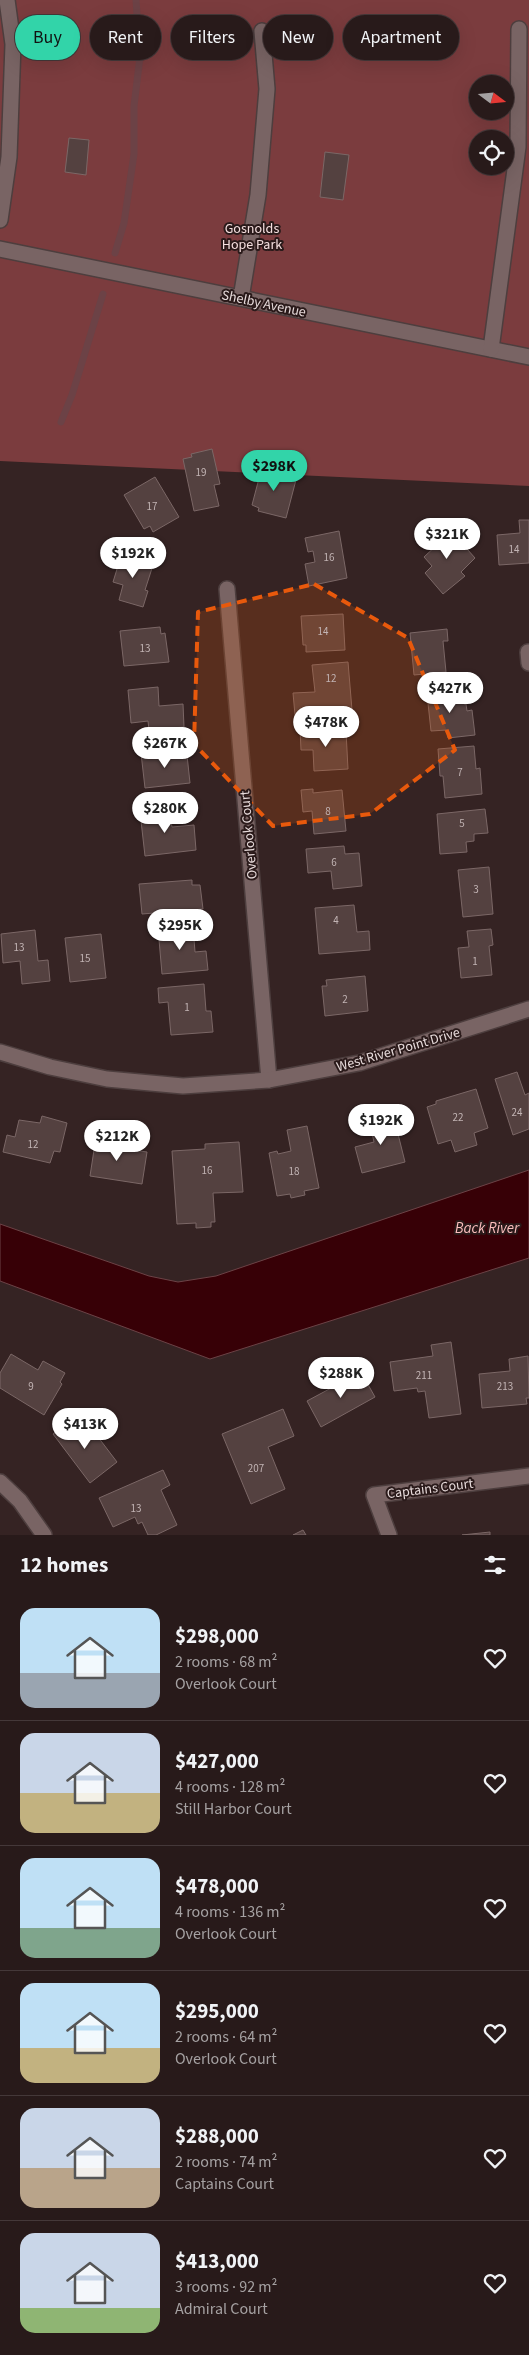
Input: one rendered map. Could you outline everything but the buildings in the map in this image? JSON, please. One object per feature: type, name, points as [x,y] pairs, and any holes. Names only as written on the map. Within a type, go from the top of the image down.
[{"type":"street","points":[[0,220],[9,157],[13,44],[7,0]]},
{"type":"street","points":[[491,349],[518,147],[519,29]]},
{"type":"street","points":[[241,298],[258,195],[266,89],[262,31]]},
{"type":"street","name":"Shelby Avenue","points":[[0,249],[529,357]]},
{"type":"street","name":"Overlook Court","points":[[227,589],[269,1080]]},
{"type":"street","name":"West River Point Drive","points":[[0,1052],[50,1067],[107,1079],[183,1086],[269,1080],[359,1063],[529,1009]]},
{"type":"street","name":"Captains Court","points":[[389,1535],[374,1495],[529,1476]]},
{"type":"street","points":[[0,1482],[20,1502],[44,1535]]},
{"type":"highlighted area","points":[[314,584],[408,638],[455,750],[370,814],[273,826],[194,744],[198,612]]},
{"type":"green space","name":"Gosnolds Hope Park","points":[[0,0],[529,0],[529,486],[0,461]]},
{"type":"water","name":"Back River","points":[[529,1170],[529,1258],[210,1359],[0,1281],[0,1224],[149,1276],[178,1282],[216,1276]]},
{"type":"waterway","points":[[115,253],[124,223],[134,154],[134,106],[140,57],[136,0]]},
{"type":"waterway","points":[[61,422],[72,395],[103,294]]}]
